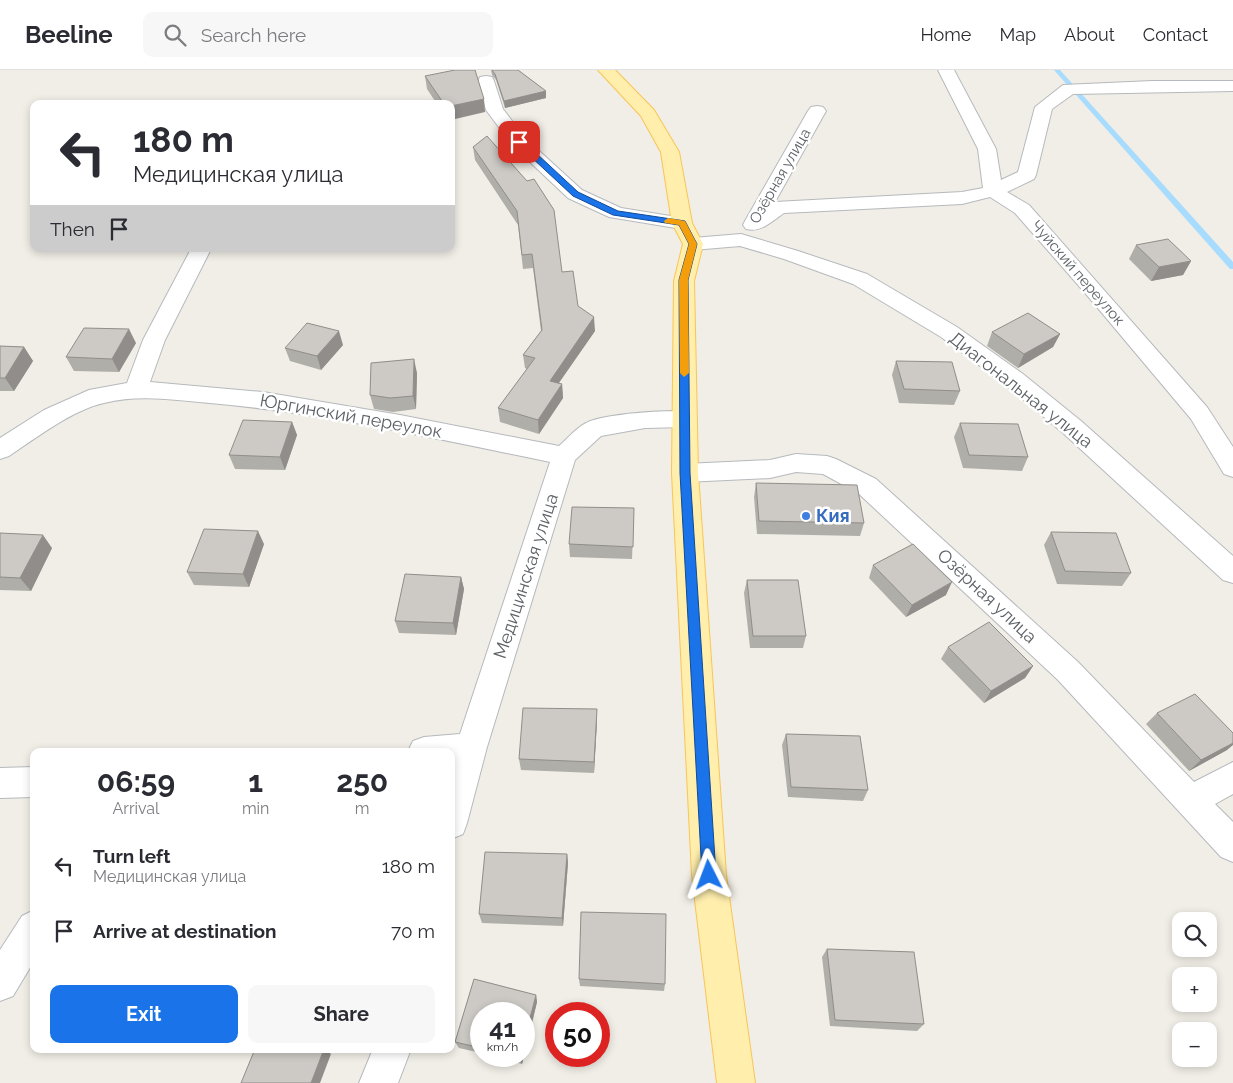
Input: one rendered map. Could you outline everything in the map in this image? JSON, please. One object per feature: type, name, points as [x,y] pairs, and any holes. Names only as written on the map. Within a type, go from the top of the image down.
[{"type":"main road","points":[[606,70],[648,114],[670,152],[688,234],[684,280],[685,473],[709,875],[736,1083]]},
{"type":"street","points":[[946,70],[987,149],[993,191]]},
{"type":"street","points":[[486,81],[495,110],[519,142],[576,194],[616,213],[688,234]]},
{"type":"street","points":[[747,232],[779,207],[962,198],[993,191],[1028,175],[1044,107],[1069,89],[1233,86]]},
{"type":"street","name":"Озёрная улица","points":[[747,232],[817,111]]},
{"type":"street","name":"Чуйский переулок","points":[[993,191],[1022,209],[1093,289],[1199,413],[1233,468]]},
{"type":"street","name":"Диагональная улица","points":[[688,234],[747,232],[791,255],[860,279],[949,332],[1015,380],[1072,427],[1233,572]]},
{"type":"street","points":[[136,389],[154,340],[199,252]]},
{"type":"street","name":"Юргинский переулок","points":[[0,450],[52,416],[97,396],[136,389],[263,400],[400,423],[564,456]]},
{"type":"street","points":[[564,456],[594,429],[645,420],[685,418]]},
{"type":"street","name":"Медицинская улица","points":[[455,808],[471,747],[564,456]]},
{"type":"street","name":"Озёрная улица","points":[[685,473],[770,469],[796,463],[827,465],[867,486],[1068,671],[1233,846]]},
{"type":"street","points":[[455,748],[471,747]]},
{"type":"street","points":[[1190,801],[1233,777]]},
{"type":"street","points":[[0,783],[30,782]]},
{"type":"street","points":[[0,983],[30,934]]},
{"type":"street","points":[[378,1083],[391,1053]]},
{"type":"building","points":[[455,70],[475,70],[484,99],[455,105],[455,100],[441,100],[425,76]]},
{"type":"building","points":[[492,70],[518,70],[546,91],[504,101]]},
{"type":"building","points":[[487,136],[527,181],[534,179],[554,210],[562,272],[573,271],[578,306],[594,317],[550,381],[562,384],[538,420],[498,408],[535,358],[523,355],[542,330],[532,254],[522,255],[517,211],[473,147]]},
{"type":"building","points":[[1168,239],[1191,261],[1159,267],[1136,245]]},
{"type":"building","points":[[1028,313],[1060,334],[1024,354],[992,332]]},
{"type":"building","points":[[307,323],[339,331],[317,356],[285,348]]},
{"type":"building","points":[[84,328],[129,329],[112,359],[66,357]]},
{"type":"building","points":[[0,346],[24,347],[5,378],[0,378]]},
{"type":"building","points":[[414,359],[413,396],[390,398],[370,395],[371,363]]},
{"type":"building","points":[[896,361],[952,362],[960,391],[904,389]]},
{"type":"building","points":[[243,420],[292,422],[280,457],[229,455]]},
{"type":"building","points":[[960,423],[1018,424],[1028,457],[969,455]]},
{"type":"building","name":"Кия","points":[[756,483],[857,485],[864,523],[759,521]]},
{"type":"building","points":[[572,507],[634,508],[633,547],[569,544]]},
{"type":"building","points":[[204,529],[258,531],[243,574],[187,572]]},
{"type":"building","points":[[1051,532],[1116,533],[1131,573],[1065,571]]},
{"type":"building","points":[[0,533],[43,535],[20,578],[0,577]]},
{"type":"building","points":[[913,544],[952,582],[912,605],[873,565]]},
{"type":"building","points":[[405,574],[461,577],[453,623],[395,621]]},
{"type":"building","points":[[747,580],[798,580],[806,636],[753,636]]},
{"type":"building","points":[[989,622],[1033,666],[991,691],[948,647]]},
{"type":"building","points":[[1195,694],[1233,733],[1233,743],[1201,760],[1157,713]]},
{"type":"building","points":[[523,708],[597,709],[594,762],[519,759]]},
{"type":"building","points":[[786,734],[860,736],[868,790],[791,787]]},
{"type":"building","points":[[485,852],[567,854],[562,918],[479,914]]},
{"type":"building","points":[[581,912],[666,914],[665,984],[579,979]]},
{"type":"building","points":[[827,949],[914,952],[924,1024],[835,1020]]},
{"type":"building","points":[[474,979],[536,995],[534,1002],[470,1002],[470,1045],[455,1042]]},
{"type":"building","points":[[253,1053],[322,1053],[311,1083],[241,1083]]},
{"type":"waterway","points":[[1057,70],[1233,267]]},
{"type":"slow traffic","points":[[668,221],[682,223],[693,244],[684,280],[684,373]]},
{"type":"place","name":"Кия","points":[[806,516]]},
{"type":"route","points":[[519,142],[576,194],[616,213],[682,223],[693,244],[684,280],[685,473],[709,875]]}]
